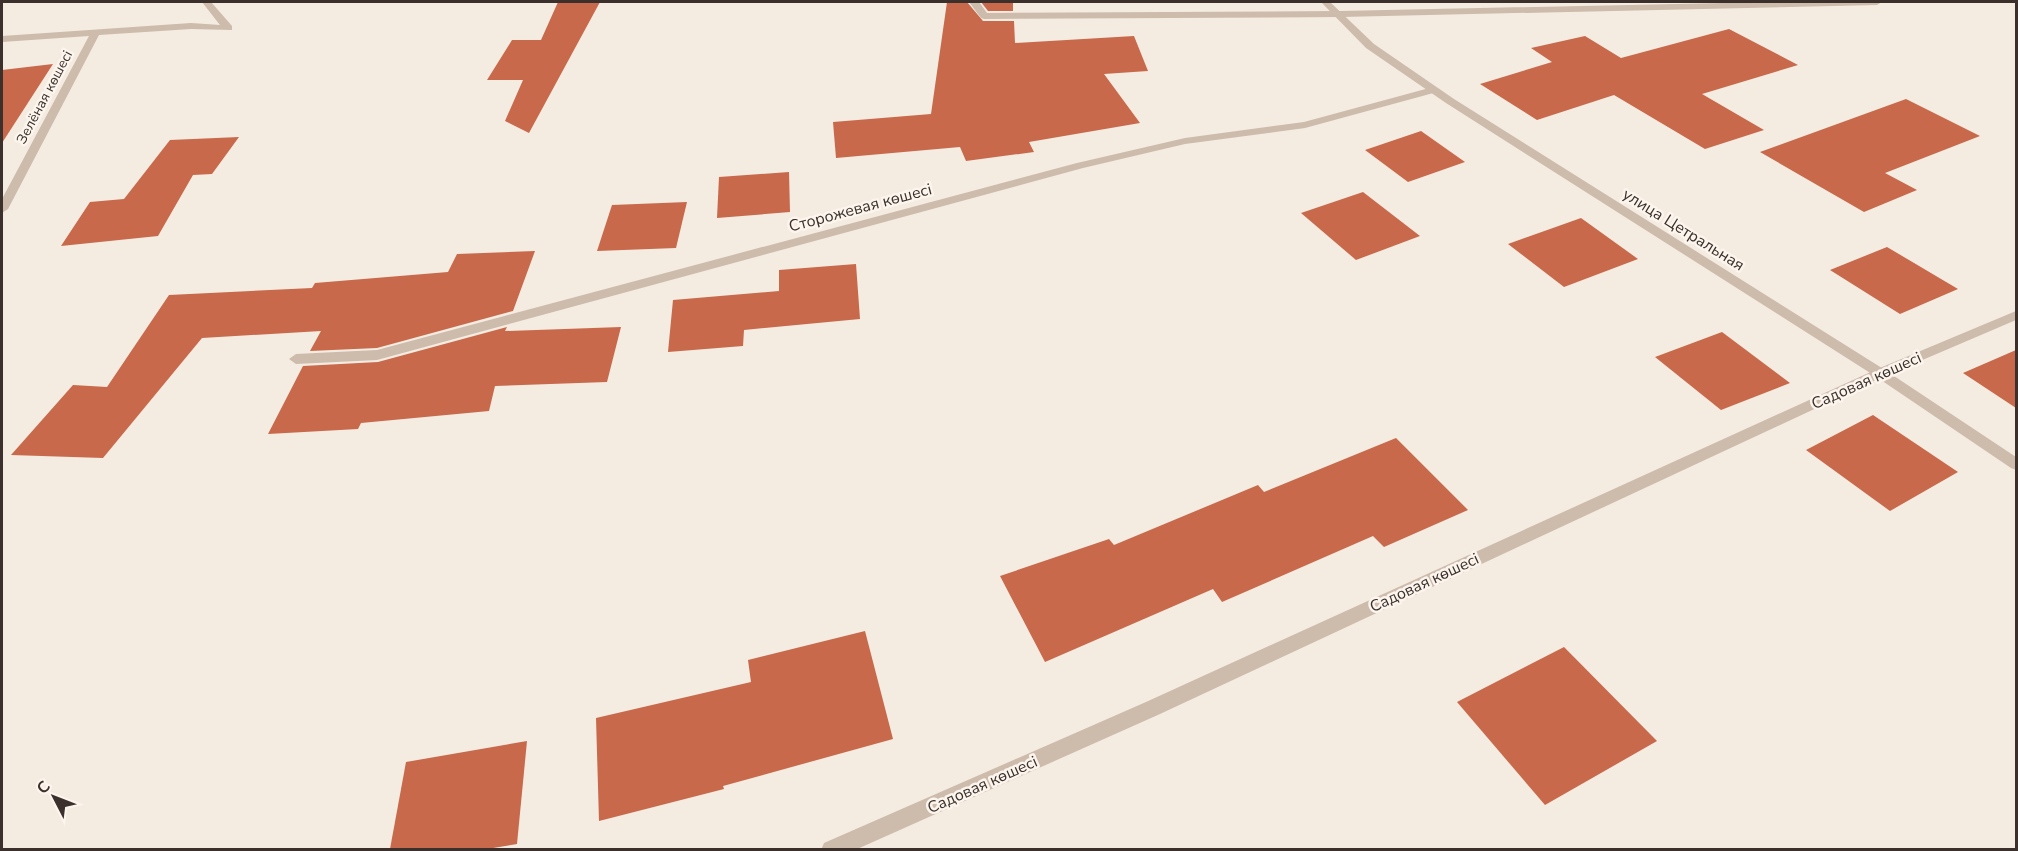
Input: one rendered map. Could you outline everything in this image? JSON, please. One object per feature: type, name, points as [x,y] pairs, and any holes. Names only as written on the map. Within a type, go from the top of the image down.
[{"type":"street","points":[[2,39],[191,26],[228,28],[206,2]]},
{"type":"street","points":[[974,2],[984,16],[1341,14],[1877,2]]},
{"type":"street","name":"улица Цетральная","points":[[1325,2],[1341,14],[1370,46],[1433,90],[1880,373],[2016,464]]},
{"type":"street","name":"Зелёная көшесі","points":[[2,209],[96,32]]},
{"type":"street","name":"Сторожевая көшесі","points":[[296,359],[377,355],[1081,165],[1185,141],[1305,125],[1433,90]]},
{"type":"street","name":"Садовая көшесі","points":[[831,849],[1154,708],[1880,373],[2016,315]]},
{"type":"building","points":[[558,2],[600,2],[529,133],[505,121],[523,80],[487,80],[512,40],[541,40]]},
{"type":"building","points":[[947,2],[967,2],[983,21],[1014,21],[1015,43],[1134,36],[1148,71],[1104,74],[1140,123],[1029,142],[1034,152],[966,161],[960,147],[836,158],[833,122],[931,114]]},
{"type":"building","points":[[981,2],[1013,2],[1013,11],[988,11]]},
{"type":"building","points":[[1729,29],[1798,65],[1702,94],[1764,130],[1705,149],[1614,95],[1537,120],[1480,84],[1552,62],[1531,48],[1585,36],[1621,58]]},
{"type":"building","points":[[53,64],[2,143],[2,70]]},
{"type":"building","points":[[1906,99],[1980,136],[1885,173],[1917,190],[1864,212],[1760,152]]},
{"type":"building","points":[[1421,131],[1465,162],[1408,182],[1365,150]]},
{"type":"building","points":[[239,137],[212,174],[193,175],[158,236],[61,246],[90,202],[124,199],[170,140]]},
{"type":"building","points":[[789,172],[790,212],[717,218],[719,177]]},
{"type":"building","points":[[1363,192],[1420,236],[1356,260],[1301,213]]},
{"type":"building","points":[[687,202],[676,248],[597,251],[612,205]]},
{"type":"building","points":[[1581,218],[1638,259],[1564,287],[1508,244]]},
{"type":"building","points":[[1887,247],[1958,289],[1900,314],[1830,270]]},
{"type":"building","points":[[535,251],[513,311],[377,348],[310,351],[321,331],[202,338],[103,458],[11,455],[73,385],[107,387],[169,295],[312,288],[315,283],[448,272],[457,254]]},
{"type":"building","points":[[856,264],[860,319],[744,330],[743,346],[668,352],[673,300],[779,291],[779,270]]},
{"type":"building","points":[[507,327],[505,331],[621,327],[607,382],[495,386],[489,411],[361,423],[358,429],[268,434],[303,366],[378,362]]},
{"type":"building","points":[[1722,332],[1790,383],[1721,410],[1655,357]]},
{"type":"building","points":[[2016,350],[2016,408],[1963,373]]},
{"type":"building","points":[[1873,415],[1958,472],[1890,511],[1806,450]]},
{"type":"building","points":[[1396,438],[1468,510],[1384,547],[1373,536],[1222,602],[1213,589],[1045,662],[1000,576],[1109,539],[1114,545],[1258,485],[1264,492]]},
{"type":"building","points":[[865,631],[893,739],[723,786],[724,789],[599,821],[596,718],[751,682],[748,660]]},
{"type":"building","points":[[1564,647],[1657,741],[1545,805],[1457,702]]},
{"type":"building","points":[[527,741],[517,844],[487,849],[390,849],[406,762]]}]
